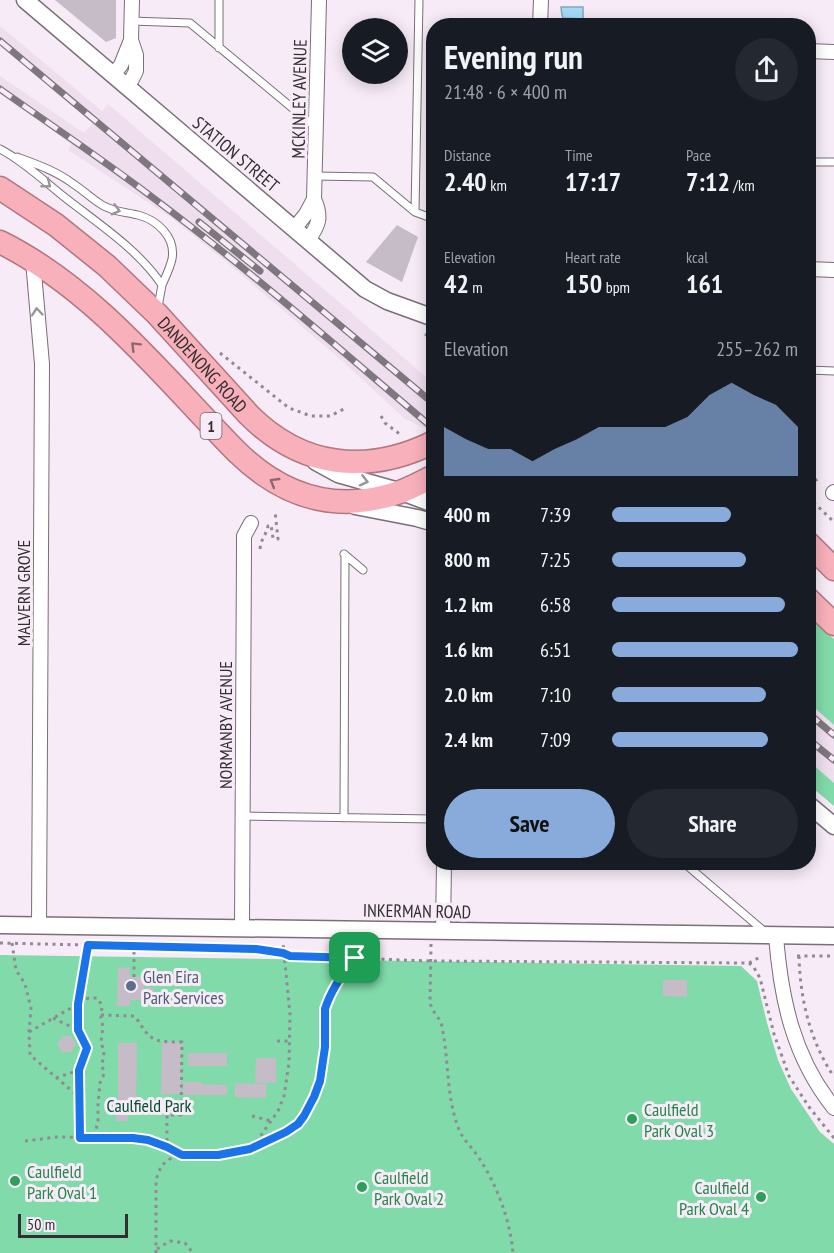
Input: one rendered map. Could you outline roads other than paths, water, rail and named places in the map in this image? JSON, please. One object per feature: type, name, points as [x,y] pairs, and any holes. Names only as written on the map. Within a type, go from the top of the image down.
[{"type":"highway","name":"DANDENONG ROAD","points":[[0,188],[39,213],[107,266],[157,314],[256,422],[271,435],[293,448],[329,460],[359,463],[399,456],[426,445]]},
{"type":"highway","name":"DANDENONG ROAD","points":[[0,242],[66,284],[111,323],[252,467],[272,481],[292,492],[329,501],[346,502],[370,501],[402,492],[426,480]]},
{"type":"highway","points":[[816,551],[834,569]]},
{"type":"highway","points":[[816,607],[834,624]]},
{"type":"street","name":"STATION STREET","points":[[25,0],[365,290],[426,315]]},
{"type":"street","points":[[127,87],[136,70],[136,55],[131,40],[132,0]]},
{"type":"street","name":"MCKINLEY AVENUE","points":[[308,240],[319,218],[319,210],[314,199],[319,0]]},
{"type":"street","points":[[541,18],[542,0]]},
{"type":"street","points":[[113,75],[121,65],[131,40]]},
{"type":"street","points":[[816,51],[834,52]]},
{"type":"street","points":[[294,228],[306,214],[314,199]]},
{"type":"street","name":"MALVERN GROVE","points":[[33,261],[42,364],[39,925]]},
{"type":"street","points":[[816,269],[834,270]]},
{"type":"street","points":[[293,448],[338,474],[426,501]]},
{"type":"street","points":[[329,501],[426,521]]},
{"type":"street","name":"NORMANBY AVENUE","points":[[242,928],[244,536],[251,523]]},
{"type":"street","points":[[816,811],[834,826]]},
{"type":"street","points":[[437,931],[443,870]]},
{"type":"street","name":"INKERMAN ROAD","points":[[0,925],[834,936]]},
{"type":"street","points":[[773,935],[788,1015],[795,1038],[812,1076],[834,1107]]},
{"type":"lane","points":[[219,0],[219,48]]},
{"type":"lane","points":[[415,212],[419,0]]},
{"type":"lane","points":[[131,21],[190,23],[316,128]]},
{"type":"lane","points":[[0,149],[125,245],[147,264],[162,285]]},
{"type":"lane","points":[[9,154],[42,166],[61,176],[103,206],[149,219],[160,226],[167,234],[172,252],[168,272],[162,285],[157,314]]},
{"type":"lane","points":[[816,162],[834,162]]},
{"type":"lane","points":[[315,176],[374,177],[415,212],[426,216]]},
{"type":"lane","points":[[816,370],[834,371]]},
{"type":"lane","points":[[344,818],[344,553],[363,570]]},
{"type":"lane","points":[[243,816],[426,819]]},
{"type":"lane","points":[[693,870],[773,935]]},
{"type":"water","points":[[561,7],[583,7],[583,18],[563,18]]},
{"type":"railway","points":[[0,41],[426,397]]},
{"type":"railway","points":[[0,89],[192,227],[426,422]]},
{"type":"railway","points":[[199,222],[260,271]]},
{"type":"railway","points":[[816,720],[834,735]]},
{"type":"railway","points":[[816,745],[834,760]]},
{"type":"place","name":"Glen Eira Park Services","points":[[131,986]]},
{"type":"place","name":"Caulfield Park Oval 3","points":[[632,1119]]},
{"type":"place","name":"Caulfield Park Oval 1","points":[[15,1181]]},
{"type":"place","name":"Caulfield Park Oval 2","points":[[362,1187]]},
{"type":"place","name":"Caulfield Park Oval 4","points":[[761,1197]]},
{"type":"park label","name":"Caulfield Park","points":[[149,1105]]}]
